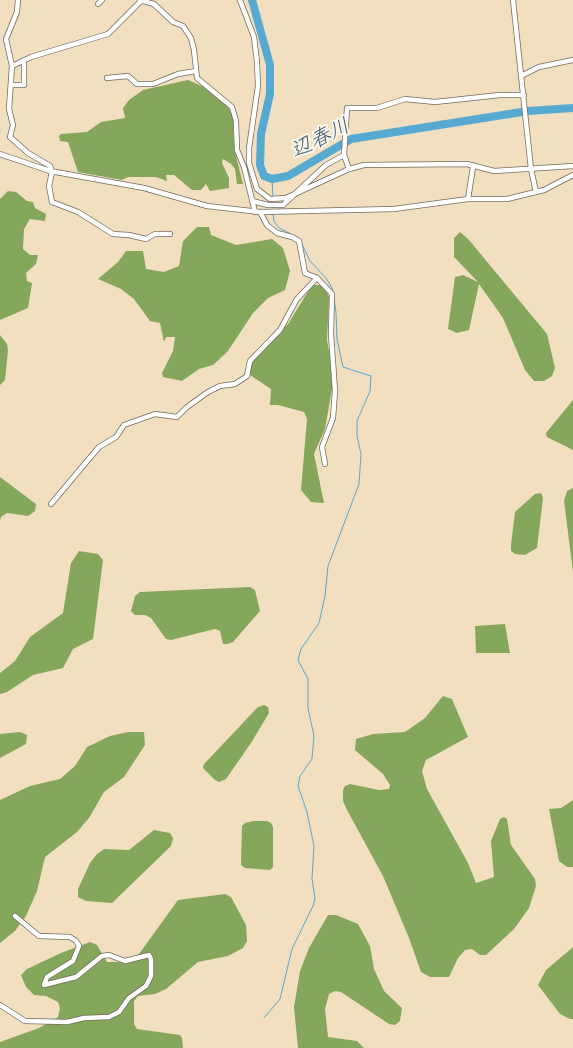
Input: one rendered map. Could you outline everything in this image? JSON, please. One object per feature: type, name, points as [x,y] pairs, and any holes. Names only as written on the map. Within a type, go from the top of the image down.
[{"type":"street","points":[[18,0],[17,12],[6,39],[12,66],[9,109],[14,125],[10,137],[28,153],[50,166],[52,172],[49,186],[52,202],[78,212],[103,230],[113,234],[146,239],[154,234],[170,234]]},
{"type":"street","points":[[98,4],[102,0]]},
{"type":"street","points":[[12,66],[24,60],[108,34],[141,0],[154,4],[172,22],[183,26],[193,44],[197,78],[232,107],[236,121],[237,150],[257,212],[267,225],[277,233],[292,236],[299,240],[305,273],[317,278],[332,294],[331,334],[336,390],[333,418],[322,446],[326,464]]},
{"type":"street","points":[[240,0],[254,37],[257,62],[258,86],[249,148],[251,175],[257,189],[270,199],[277,200],[293,195],[349,169],[364,165],[468,164],[473,167],[494,171],[573,166]]},
{"type":"street","points":[[512,0],[531,169],[536,192]]},
{"type":"street","points":[[11,85],[24,86],[24,60]]},
{"type":"street","points":[[521,76],[539,67],[573,60]]},
{"type":"street","points":[[106,78],[128,76],[137,84],[153,84],[178,74],[196,71]]},
{"type":"street","points":[[349,169],[344,154],[347,108],[378,108],[405,100],[435,102],[492,96],[524,95]]},
{"type":"street","points":[[0,154],[52,172],[134,186],[207,206],[257,212],[413,208],[468,199],[506,199],[536,192],[573,175]]},
{"type":"street","points":[[252,201],[277,206],[283,205],[326,165],[344,154]]},
{"type":"street","points":[[468,199],[473,167]]},
{"type":"street","points":[[51,504],[99,447],[116,436],[124,425],[155,414],[177,417],[187,407],[208,392],[220,386],[235,384],[247,376],[250,361],[280,330],[297,299],[317,278]]},
{"type":"street","points":[[0,1005],[24,1022],[67,1022],[84,1018],[109,1017],[119,1012],[129,998],[146,986],[151,976],[149,955],[125,961],[108,955],[102,956],[76,977],[44,985],[47,978],[73,961],[79,946],[70,937],[39,936],[15,916]]},
{"type":"green space","points":[[188,80],[202,86],[228,107],[233,116],[234,148],[243,184],[237,184],[235,169],[223,159],[222,163],[229,178],[229,188],[210,191],[206,184],[201,190],[192,190],[174,175],[166,175],[167,181],[156,177],[128,177],[122,180],[78,172],[68,142],[60,141],[59,136],[61,134],[87,132],[101,122],[125,118],[123,108],[129,100],[143,90]]},
{"type":"green space","points":[[8,191],[16,192],[27,201],[33,202],[35,208],[46,214],[45,221],[30,219],[24,229],[23,249],[30,255],[38,255],[36,264],[26,273],[27,281],[32,283],[28,308],[0,320],[0,199]]},
{"type":"green space","points":[[197,227],[209,227],[211,235],[236,245],[272,239],[283,248],[290,271],[285,290],[268,298],[253,313],[228,351],[213,365],[199,369],[182,381],[163,377],[162,373],[173,351],[175,337],[166,337],[164,342],[160,323],[150,321],[134,299],[121,289],[98,279],[118,262],[126,251],[143,251],[146,269],[164,272],[179,266],[183,241]]},
{"type":"green space","points":[[460,232],[469,240],[547,334],[555,368],[552,376],[544,381],[534,381],[525,370],[503,318],[479,284],[469,330],[457,333],[448,329],[455,277],[463,275],[478,282],[454,257],[454,238]]},
{"type":"green space","points":[[312,285],[320,285],[325,288],[329,297],[327,340],[332,368],[332,389],[325,429],[314,454],[324,503],[311,502],[301,490],[307,419],[304,412],[278,405],[270,405],[271,389],[250,375],[249,370],[252,359],[288,324]]},
{"type":"green space","points":[[0,335],[7,344],[8,350],[5,380],[0,385]]},
{"type":"green space","points":[[573,400],[573,450],[547,437],[546,433]]},
{"type":"green space","points":[[0,477],[36,504],[35,511],[28,516],[7,513],[1,517],[0,521]]},
{"type":"green space","points":[[573,488],[573,572],[564,501],[567,491]]},
{"type":"green space","points":[[541,493],[543,498],[537,548],[525,555],[515,554],[511,551],[511,545],[515,512],[535,494]]},
{"type":"green space","points":[[79,551],[98,554],[103,560],[93,639],[73,649],[63,668],[33,675],[7,692],[0,694],[0,673],[15,661],[30,637],[63,613],[71,563]]},
{"type":"green space","points":[[250,587],[255,590],[260,611],[233,642],[227,644],[223,644],[220,631],[215,629],[171,640],[166,639],[151,618],[145,615],[135,615],[131,611],[135,596],[140,592]]},
{"type":"green space","points":[[505,624],[510,653],[476,653],[475,626]]},
{"type":"green space","points":[[443,696],[452,699],[468,737],[426,760],[422,771],[427,789],[468,863],[476,883],[494,877],[491,841],[500,819],[504,817],[507,819],[511,845],[535,879],[536,886],[529,908],[514,929],[486,955],[480,955],[472,949],[465,950],[458,958],[449,977],[430,977],[421,972],[383,876],[343,801],[343,790],[345,786],[350,784],[379,790],[389,789],[390,785],[383,774],[355,750],[356,739],[373,734],[405,732],[425,718]]},
{"type":"green space","points":[[264,705],[268,707],[269,713],[251,743],[226,779],[219,782],[215,780],[203,768],[204,764],[258,707]]},
{"type":"green space","points":[[20,732],[27,735],[26,744],[0,758],[0,734]]},
{"type":"green space","points":[[128,732],[144,732],[145,745],[124,777],[104,792],[89,818],[77,832],[45,857],[37,891],[26,916],[15,931],[0,943],[0,800],[30,786],[60,779],[75,766],[87,747],[110,736]]},
{"type":"green space","points":[[573,800],[573,867],[567,867],[559,861],[549,809],[561,808]]},
{"type":"green space","points":[[253,821],[267,821],[273,827],[273,867],[270,870],[245,868],[241,865],[242,826]]},
{"type":"green space","points":[[154,830],[170,833],[173,838],[171,846],[112,903],[86,901],[78,897],[78,889],[90,863],[97,854],[104,849],[129,850]]},
{"type":"green space","points":[[225,894],[231,897],[246,925],[247,941],[243,948],[228,956],[198,962],[166,989],[155,994],[138,996],[134,1001],[134,1024],[137,1029],[180,1035],[183,1048],[0,1048],[0,1042],[39,1028],[58,1017],[60,1008],[58,1002],[46,996],[34,995],[26,987],[21,975],[27,969],[90,942],[97,945],[107,962],[128,962],[139,954],[178,900]]},
{"type":"green space","points":[[328,915],[336,915],[358,924],[370,946],[374,969],[384,991],[402,1008],[400,1021],[395,1025],[389,1024],[341,992],[335,991],[329,994],[325,1009],[328,1037],[357,1041],[364,1048],[298,1048],[294,1007],[300,971],[309,948]]},
{"type":"green space","points":[[573,947],[573,1019],[570,1019],[560,1014],[538,985],[546,970]]},
{"type":"waterway","name":"辺春川","points":[[252,0],[270,65],[270,94],[261,134],[260,165],[264,176],[272,179],[288,176],[351,139],[528,111],[573,108]]},
{"type":"waterway","points":[[272,179],[273,197]]},
{"type":"waterway","points":[[264,1018],[280,999],[292,949],[315,898],[312,879],[314,846],[307,812],[298,786],[300,776],[312,759],[314,736],[308,708],[308,679],[298,660],[301,649],[319,623],[325,596],[328,566],[359,484],[361,454],[357,436],[357,421],[370,391],[371,376],[343,367],[337,339],[336,312],[332,288],[326,278],[310,261],[299,238],[279,228],[274,221],[273,213]]}]
